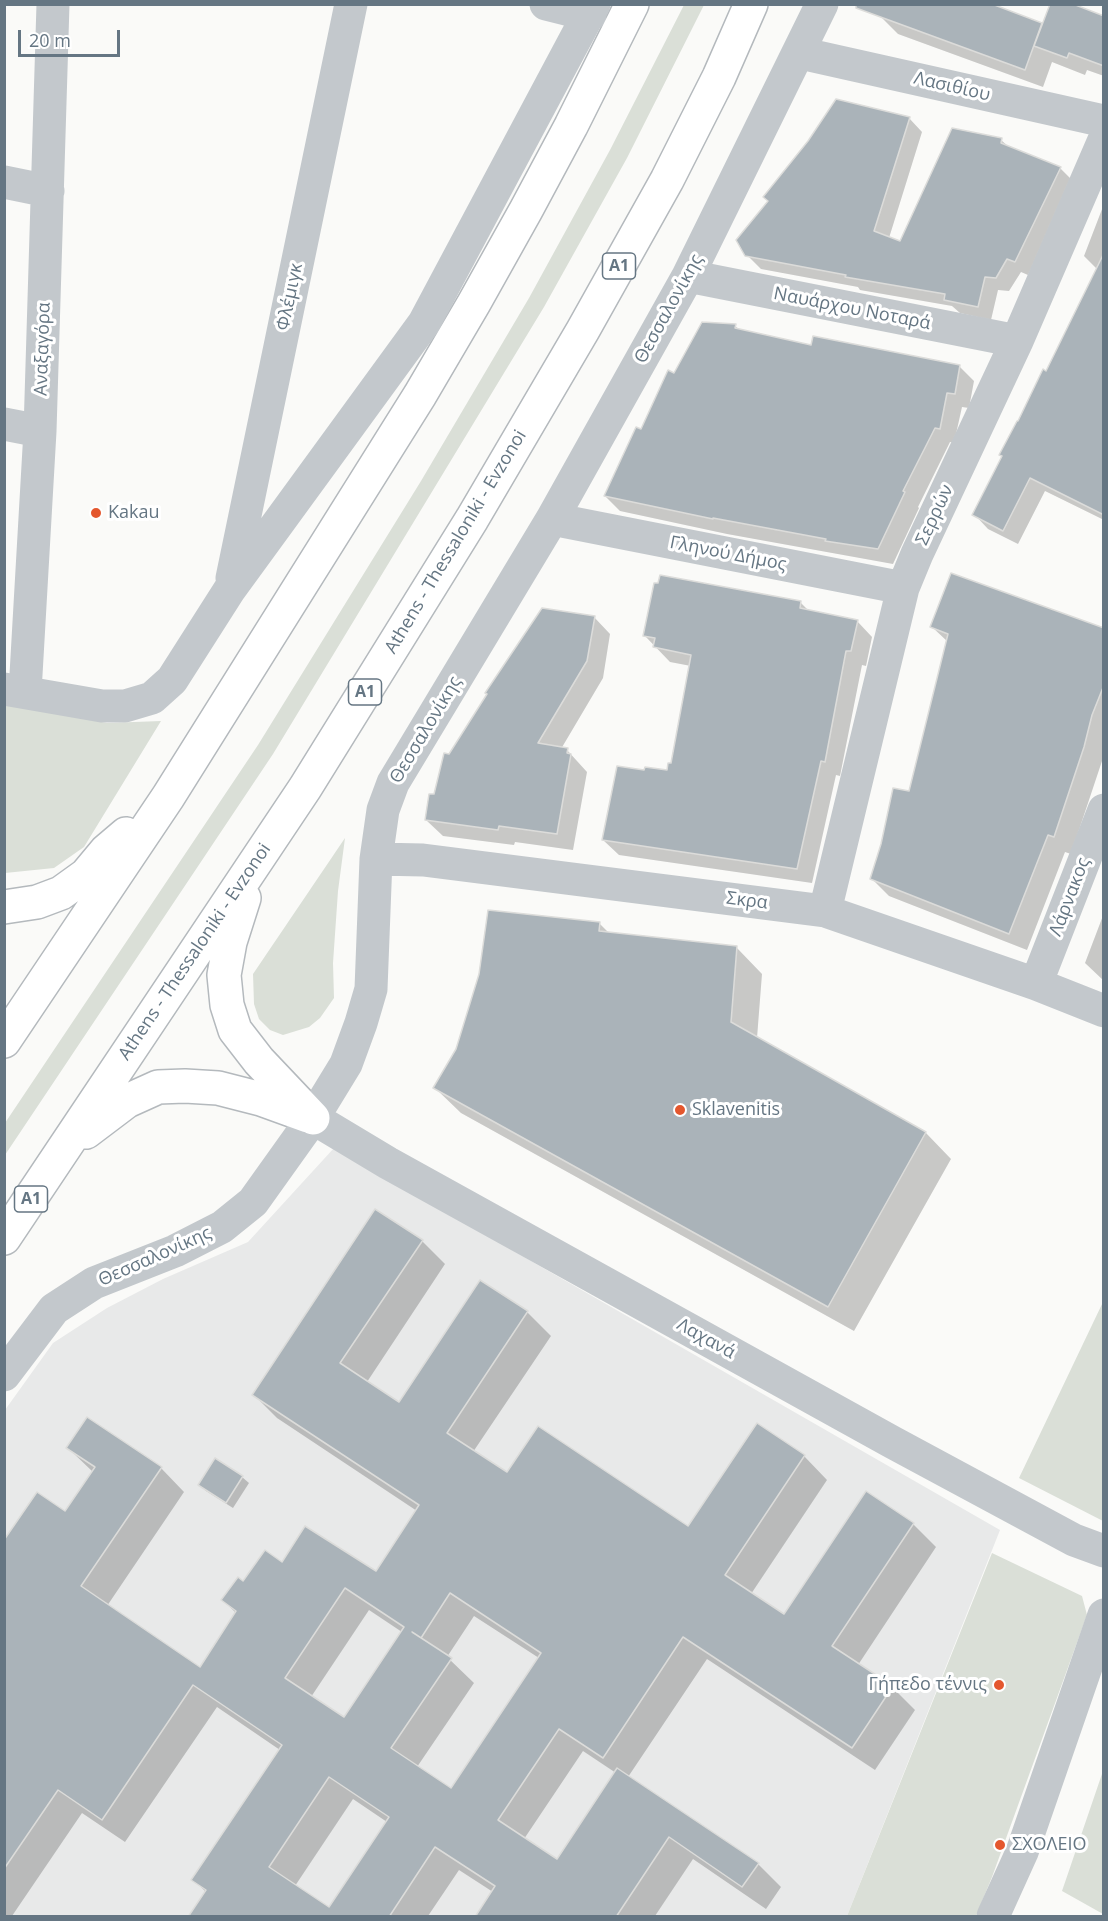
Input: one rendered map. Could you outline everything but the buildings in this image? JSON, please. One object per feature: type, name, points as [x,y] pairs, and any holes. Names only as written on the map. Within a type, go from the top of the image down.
[{"type":"highway","points":[[4,1041],[168,796],[420,395],[474,303],[566,136],[632,4]]},
{"type":"highway","name":"Athens - Thessaloniki - Evzonoi","points":[[4,1239],[305,788],[472,519],[583,330],[667,180],[719,77],[751,4]]},
{"type":"highway","points":[[4,907],[37,902],[61,893],[86,875],[106,851],[168,796]]},
{"type":"highway","points":[[255,863],[230,942],[224,975],[226,1005],[236,1030],[259,1061],[313,1118]]},
{"type":"highway","points":[[57,1160],[83,1134],[127,1101],[158,1087],[185,1086],[218,1089],[261,1099],[313,1118]]},
{"type":"street","name":"Αναξαγόρα","points":[[15,690],[40,431],[53,4]]},
{"type":"street","name":"Φλέμιγκ","points":[[230,589],[351,4]]},
{"type":"street","points":[[15,690],[102,706],[125,706],[153,698],[172,680],[230,589],[424,323],[592,10],[546,4]]},
{"type":"street","name":"Θεσσαλονίκης","points":[[4,1375],[54,1309],[94,1283],[175,1251],[222,1227],[253,1202],[313,1118],[346,1064],[362,1023],[371,989],[376,859],[383,810],[393,783],[552,519],[688,276],[800,53],[822,4]]},
{"type":"street","name":"Λασιθίου","points":[[800,53],[1104,121]]},
{"type":"street","name":"Σερρών","points":[[825,911],[903,588],[1017,341],[1104,140]]},
{"type":"street","points":[[4,182],[48,191]]},
{"type":"street","name":"Ναυάρχου Νοταρά","points":[[688,276],[1017,341]]},
{"type":"street","points":[[4,424],[40,431]]},
{"type":"street","name":"Γληνού Δήμος","points":[[552,519],[903,588]]},
{"type":"street","name":"Λάρνακος","points":[[1036,984],[1104,810]]},
{"type":"street","name":"Σκρα","points":[[376,859],[423,860],[825,911],[1036,984],[1104,1011]]},
{"type":"street","name":"Λαχανά","points":[[313,1118],[388,1163],[881,1436],[1074,1540],[1104,1551]]},
{"type":"street","points":[[994,1916],[1022,1852],[1104,1615]]},
{"type":"shaded area","points":[[684,5],[704,5],[627,158],[544,307],[273,754],[5,1155],[5,1123],[258,745],[421,481],[529,298],[610,150]]},
{"type":"shaded area","points":[[4,704],[107,723],[161,721],[84,847],[54,868],[5,873]]},
{"type":"shaded area","points":[[345,838],[338,891],[333,963],[334,998],[320,1018],[309,1027],[283,1035],[270,1030],[259,1019],[254,1004],[253,974]]},
{"type":"shaded area","points":[[334,1148],[1000,1530],[847,1916],[5,1916],[5,1410],[53,1343],[107,1308],[163,1279],[248,1242]]},
{"type":"shaded area","points":[[1103,1302],[1103,1521],[1019,1478]]},
{"type":"shaded area","points":[[992,1553],[1082,1596],[1087,1615],[992,1877],[976,1916],[847,1916]]},
{"type":"shaded area","points":[[1103,1771],[1104,1914],[1062,1891]]},
{"type":"place","name":"Kakau","points":[[96,513]]},
{"type":"place","name":"Sklavenitis","points":[[680,1110]]},
{"type":"place","name":"Γήπεδο τέννις","points":[[999,1685]]},
{"type":"place","name":"ΣΧΟΛΕΙΟ","points":[[1000,1845]]}]
